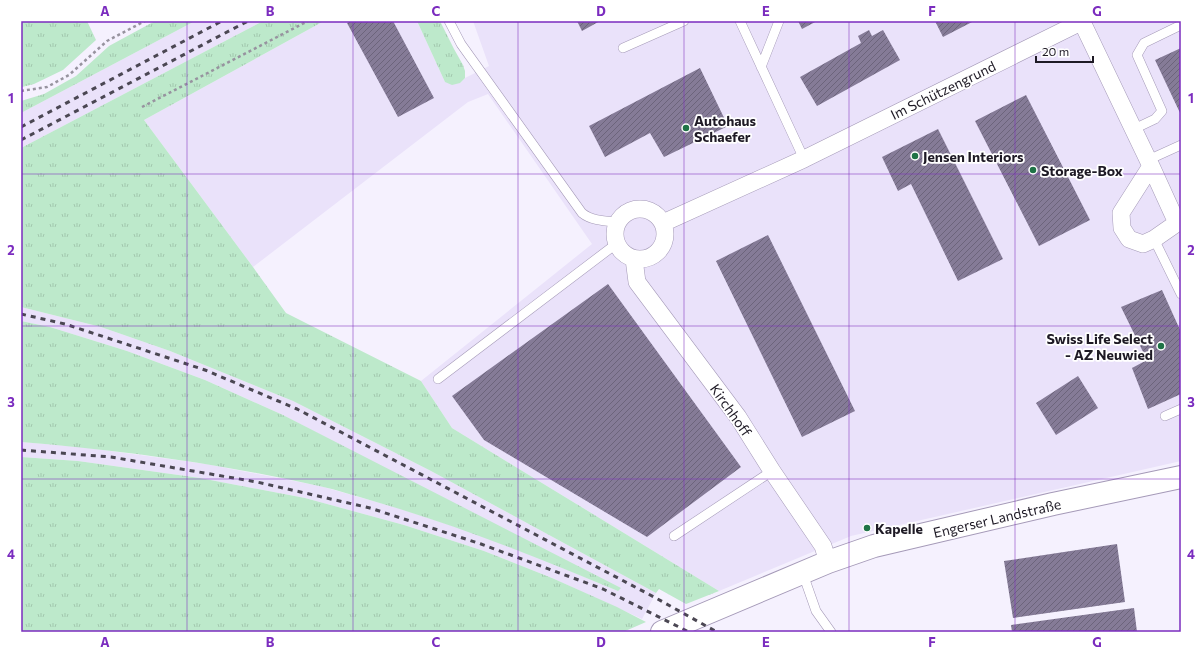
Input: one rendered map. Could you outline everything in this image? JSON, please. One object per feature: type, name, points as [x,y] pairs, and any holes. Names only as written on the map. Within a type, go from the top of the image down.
[{"type":"main road","name":"Engerser Landstraße","points":[[662,632],[803,574],[828,562],[874,546],[1053,504],[1181,477]]},
{"type":"street","name":"Im Schützengrund","points":[[663,224],[804,159],[1082,21],[1150,163],[1179,225],[1143,244],[1129,239],[1122,228],[1121,213],[1150,163]]},
{"type":"street","points":[[634,209],[646,210],[654,213],[663,224],[665,232],[664,242],[660,250],[648,258],[634,259],[626,256],[621,252],[614,238],[614,229],[617,222],[626,213],[634,209]]},
{"type":"street","name":"Kirchhoff","points":[[634,259],[637,282],[738,417],[772,471],[823,546],[828,562]]},
{"type":"lane","points":[[449,21],[461,44],[582,212],[587,217],[593,219],[617,222]]},
{"type":"lane","points":[[623,48],[684,21]]},
{"type":"lane","points":[[740,21],[804,159]]},
{"type":"lane","points":[[761,66],[778,21]]},
{"type":"lane","points":[[1134,130],[1155,119],[1162,111],[1136,55],[1144,43],[1181,26]]},
{"type":"lane","points":[[1150,163],[1181,144]]},
{"type":"lane","points":[[1154,239],[1181,294]]},
{"type":"lane","points":[[438,379],[616,244]]},
{"type":"lane","points":[[1165,416],[1181,409]]},
{"type":"lane","points":[[674,536],[772,471]]},
{"type":"lane","points":[[803,574],[816,611],[831,632]]},
{"type":"path","points":[[21,91],[47,87],[69,75],[107,41],[145,21]]},
{"type":"path","points":[[142,107],[308,21]]},
{"type":"shaded area","points":[[195,21],[263,21],[21,148],[21,113]]},
{"type":"shaded area","points":[[324,21],[417,21],[445,82],[460,83],[465,78],[489,66],[473,21],[1181,21],[1181,461],[851,536],[719,591],[452,428],[421,381],[592,244],[488,94],[468,102],[253,267],[144,120]]},
{"type":"shaded area","points":[[21,307],[101,327],[170,351],[293,401],[431,471],[656,593],[642,619],[552,578],[484,551],[404,525],[305,498],[200,478],[78,461],[21,457],[21,442],[81,447],[206,464],[320,486],[398,508],[471,532],[618,591],[283,415],[205,380],[127,351],[50,327],[21,321]]},
{"type":"green space","points":[[21,21],[87,21],[96,40],[63,70],[34,84],[22,87]]},
{"type":"green space","points":[[155,21],[195,21],[21,113],[21,101],[44,94],[76,76],[109,46]]},
{"type":"green space","points":[[263,21],[324,21],[144,120],[286,313],[421,381],[452,428],[719,591],[686,604],[659,589],[656,593],[431,471],[293,401],[170,351],[101,327],[21,307],[21,148]]},
{"type":"green space","points":[[417,21],[440,21],[465,71],[465,78],[460,83],[452,85],[445,82]]},
{"type":"green space","points":[[21,321],[50,327],[127,351],[205,380],[283,415],[621,588],[618,591],[466,531],[404,510],[326,488],[245,471],[171,459],[96,449],[21,442]]},
{"type":"green space","points":[[21,457],[78,461],[200,478],[305,498],[404,525],[484,551],[552,578],[617,607],[646,622],[623,632],[21,632]]},
{"type":"building","points":[[351,21],[393,21],[434,98],[398,117],[347,23]]},
{"type":"building","points":[[577,21],[600,21],[582,31]]},
{"type":"building","points":[[798,21],[817,21],[802,29]]},
{"type":"building","points":[[935,21],[974,21],[943,37]]},
{"type":"building","points":[[869,30],[872,36],[883,30],[900,60],[817,106],[800,77],[861,43],[858,36]]},
{"type":"building","points":[[1181,48],[1181,115],[1155,60]]},
{"type":"building","points":[[700,68],[728,126],[664,157],[650,133],[605,157],[589,126]]},
{"type":"building","name":"Storage-Box","points":[[1026,95],[1090,220],[1039,246],[975,121]]},
{"type":"building","points":[[938,129],[1003,259],[958,281],[911,184],[898,191],[882,157]]},
{"type":"building","points":[[768,235],[855,411],[802,437],[716,261]]},
{"type":"building","points":[[608,284],[741,467],[647,537],[484,440],[452,396]]},
{"type":"building","name":"Swiss Life Select - AZ Neuwied","points":[[1162,290],[1181,332],[1181,394],[1148,409],[1132,368],[1147,360],[1121,307]]},
{"type":"building","points":[[1078,376],[1098,408],[1056,435],[1036,403]]},
{"type":"building","points":[[1117,544],[1125,602],[1013,618],[1004,561]]},
{"type":"building","points":[[1134,608],[1137,632],[1012,632],[1011,625]]},
{"type":"railway","points":[[21,127],[222,21]]},
{"type":"railway","points":[[21,140],[248,21]]},
{"type":"railway","points":[[21,314],[65,324],[205,370],[297,409],[654,597],[717,632]]},
{"type":"railway","points":[[21,450],[111,457],[257,482],[370,508],[481,544],[603,589],[689,632]]},
{"type":"place","name":"Autohaus Schaefer","points":[[686,128]]},
{"type":"place","name":"Jensen Interiors","points":[[915,156]]},
{"type":"place","name":"Storage-Box","points":[[1033,170]]},
{"type":"place","name":"Swiss Life Select - AZ Neuwied","points":[[1161,346]]},
{"type":"place","name":"Kapelle","points":[[867,528]]}]
